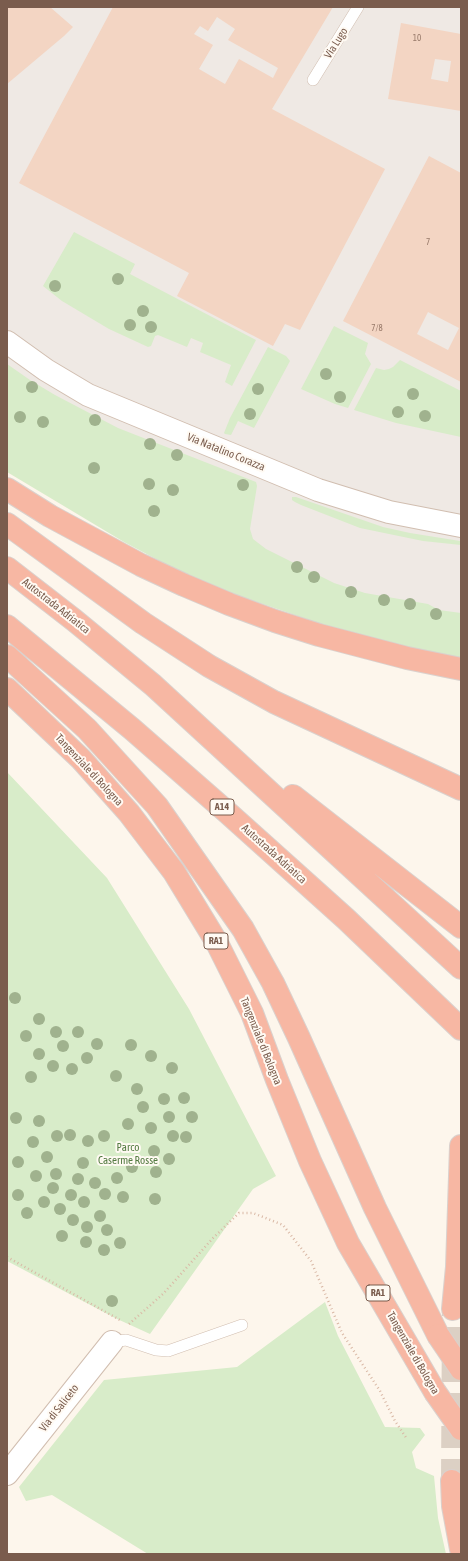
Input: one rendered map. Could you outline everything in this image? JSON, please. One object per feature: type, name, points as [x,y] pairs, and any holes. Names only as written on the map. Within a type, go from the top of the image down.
[{"type":"highway","points":[[7,490],[50,516],[135,561],[184,585],[229,604],[319,635],[407,658],[461,669]]},
{"type":"highway","points":[[7,524],[143,623],[209,666],[288,709],[461,789]]},
{"type":"highway","name":"Autostrada Adriatica","points":[[7,568],[74,620],[153,685],[461,968]]},
{"type":"highway","name":"Autostrada Adriatica","points":[[7,626],[132,729],[228,813],[346,919],[461,1029]]},
{"type":"highway","points":[[7,656],[87,730],[157,806],[243,930],[273,983],[375,1208],[438,1335],[461,1369]]},
{"type":"highway","points":[[153,685],[453,921]]},
{"type":"highway","name":"Tangenziale di Bologna","points":[[7,689],[63,741],[100,780],[134,819],[174,872],[216,941],[252,1013],[277,1080],[307,1153],[348,1243],[461,1430]]},
{"type":"highway","points":[[7,699],[63,741]]},
{"type":"highway","points":[[453,1309],[457,1267],[461,1146]]},
{"type":"highway","points":[[435,1385],[461,1408]]},
{"type":"highway","points":[[452,1481],[453,1506],[461,1550]]},
{"type":"street","name":"Via Natalino Corazza","points":[[7,342],[59,378],[88,395],[311,487],[338,497],[389,512],[461,526]]},
{"type":"street","name":"Via di Saliceto","points":[[7,1474],[112,1342]]},
{"type":"lane","name":"Via Lugo","points":[[313,80],[358,7]]},
{"type":"lane","points":[[112,1342],[126,1340],[156,1350],[168,1351],[242,1325]]},
{"type":"path","points":[[112,1342],[128,1324],[163,1294],[213,1238],[238,1213],[252,1213],[283,1225],[311,1261],[342,1333],[380,1391],[395,1421],[408,1439]]},
{"type":"path","points":[[7,1257],[122,1321]]},
{"type":"shaded area","points":[[7,7],[461,7],[461,632],[336,597],[7,434]]},
{"type":"green space","points":[[74,232],[135,264],[130,274],[256,340],[232,386],[225,382],[231,365],[200,352],[203,343],[191,338],[187,347],[158,335],[155,336],[151,346],[148,347],[109,329],[62,301],[43,286]]},
{"type":"green space","points":[[334,326],[368,343],[365,354],[371,364],[348,408],[301,389]]},
{"type":"green space","points":[[268,347],[286,356],[290,361],[254,428],[238,421],[231,435],[225,434],[224,433],[230,418]]},
{"type":"green space","points":[[400,360],[461,391],[461,437],[396,423],[354,410],[376,368],[384,370],[389,369]]},
{"type":"green space","points":[[7,364],[55,395],[118,428],[256,482],[257,486],[250,529],[253,539],[266,549],[334,583],[365,593],[428,604],[439,610],[461,613],[461,658],[420,651],[327,626],[228,592],[175,569],[124,542],[7,472]]},
{"type":"green space","points":[[292,497],[296,497],[383,527],[460,541],[461,545],[423,541],[360,528],[301,505],[292,500]]},
{"type":"green space","name":"Parco Caserme Rosse","points":[[7,772],[107,878],[189,1009],[276,1176],[253,1189],[150,1334],[115,1318],[7,1261]]},
{"type":"green space","points":[[325,1302],[338,1336],[385,1427],[420,1428],[425,1435],[412,1452],[416,1468],[434,1476],[438,1518],[446,1554],[148,1554],[52,1495],[26,1501],[19,1487],[104,1380],[237,1367]]},
{"type":"building","points":[[7,7],[50,7],[73,27],[7,84]]},
{"type":"building","points":[[113,7],[333,7],[272,109],[385,169],[300,330],[285,324],[273,346],[177,296],[189,273],[19,183]],"holes":[[[217,17],[235,29],[228,40],[278,68],[273,78],[239,59],[225,84],[199,69],[213,45],[194,34],[200,26],[208,31]]]},
{"type":"building","points":[[401,23],[461,34],[461,111],[388,99]],"holes":[[[435,59],[451,61],[448,82],[431,79]]]},
{"type":"building","points":[[429,156],[461,173],[461,382],[343,321]],"holes":[[[428,312],[459,328],[448,350],[417,334]]]},
{"type":"tunnel","points":[[452,1481],[453,1309]]}]
